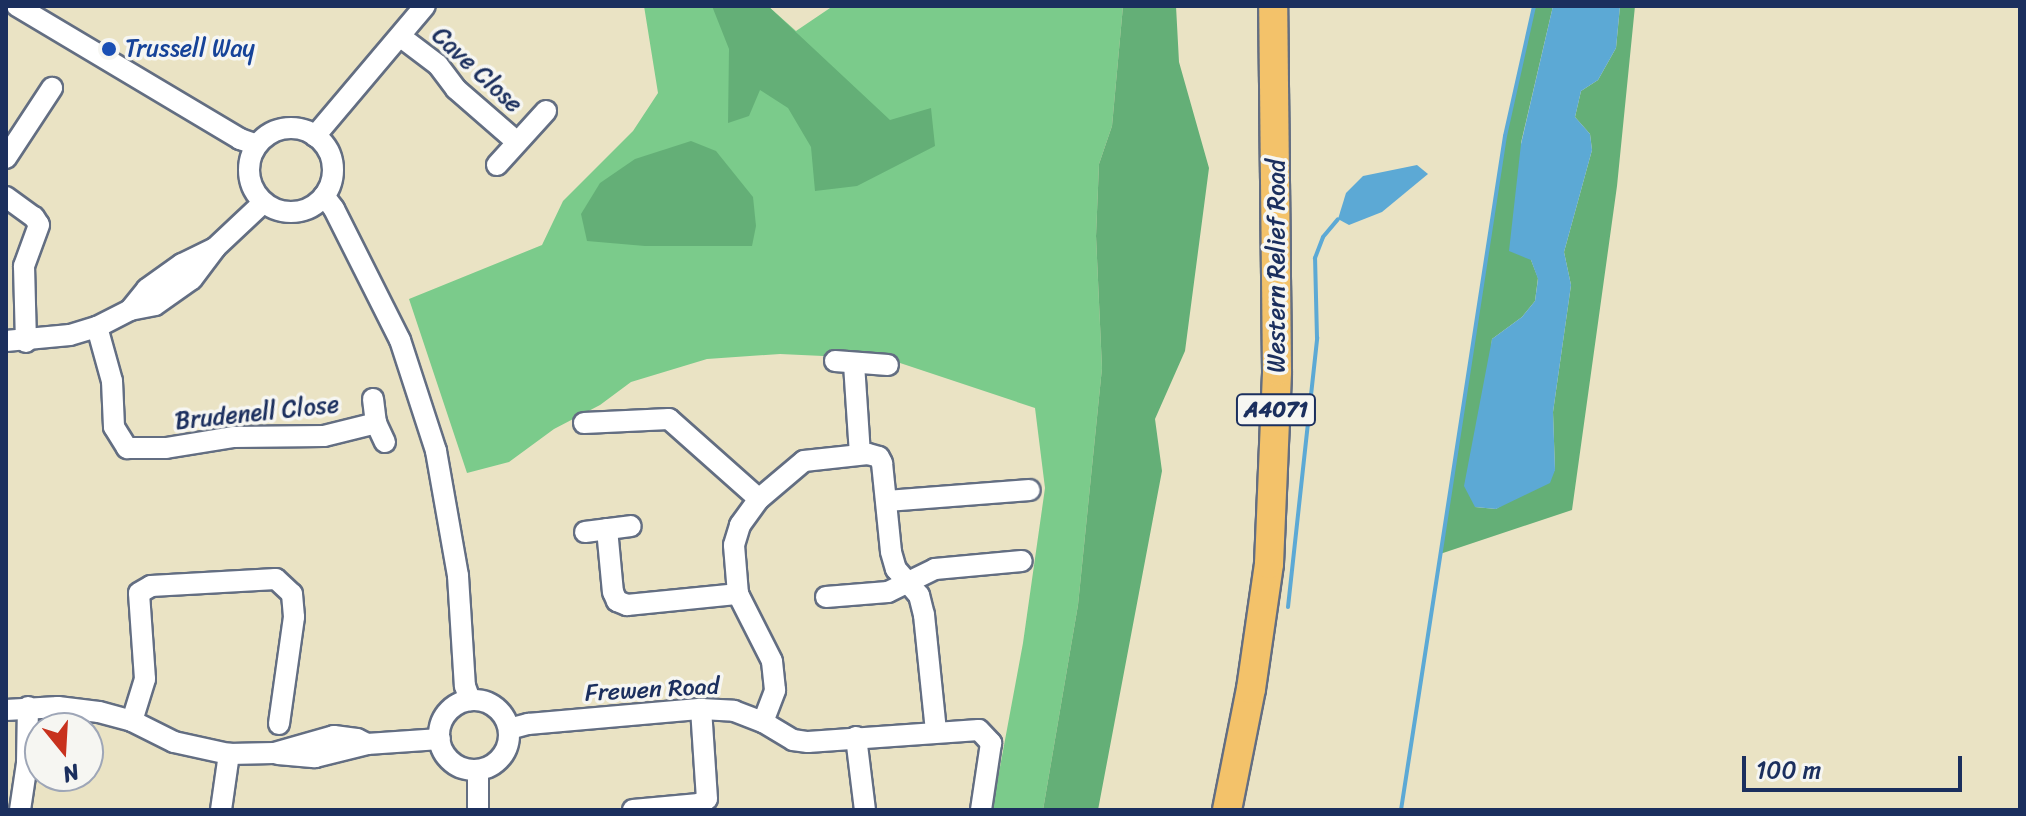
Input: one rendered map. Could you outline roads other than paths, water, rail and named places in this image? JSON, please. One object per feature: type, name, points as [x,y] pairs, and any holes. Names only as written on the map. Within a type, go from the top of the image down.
[{"type":"highway","name":"Western Relief Road","points":[[1227,810],[1251,689],[1269,564],[1277,371],[1273,6]]},
{"type":"street","points":[[17,6],[240,139],[257,145]]},
{"type":"street","points":[[315,136],[425,6]]},
{"type":"street","name":"Cave Close","points":[[401,37],[438,65],[456,89],[517,142]]},
{"type":"street","points":[[6,158],[52,88]]},
{"type":"street","name":"Cave Close","points":[[497,165],[546,111]]},
{"type":"street","points":[[290,128],[315,136],[329,153],[332,164],[333,175],[324,196],[300,212],[281,211],[263,203],[250,181],[251,156],[257,145],[266,136],[290,128]]},
{"type":"street","points":[[324,196],[334,209],[400,340],[436,451],[458,576],[465,686],[470,700]]},
{"type":"street","points":[[6,197],[34,217],[39,225],[37,238],[24,266],[16,342],[70,335],[97,327],[130,310],[155,305],[192,279],[215,248],[263,203]]},
{"type":"street","name":"Brudenell Close","points":[[97,327],[112,381],[114,427],[127,448],[166,448],[234,437],[324,436],[376,423]]},
{"type":"street","points":[[860,454],[845,362],[888,365]]},
{"type":"street","name":"Brudenell Close","points":[[373,399],[376,423],[385,442]]},
{"type":"street","points":[[584,423],[669,419],[759,499]]},
{"type":"street","points":[[763,722],[775,690],[772,661],[738,594],[734,545],[740,525],[759,499],[804,461],[860,454],[879,457],[887,501],[891,552],[896,569],[919,595],[924,615],[936,731]]},
{"type":"street","points":[[887,501],[1030,490]]},
{"type":"street","points":[[585,532],[631,526]]},
{"type":"street","points":[[607,529],[613,592],[617,601],[627,605],[738,594]]},
{"type":"street","points":[[826,597],[888,592],[935,569],[1022,561]]},
{"type":"street","points":[[132,721],[145,679],[139,593],[151,586],[276,579],[292,594],[294,617],[279,724]]},
{"type":"street","points":[[470,700],[491,704],[499,710],[509,729],[502,756],[478,770],[467,769],[449,759],[440,739],[440,728],[450,709],[470,700]]},
{"type":"street","points":[[6,710],[28,707],[99,712],[132,721],[174,742],[229,754],[274,753],[315,757],[367,744],[440,739]]},
{"type":"street","points":[[20,810],[27,763],[28,707]]},
{"type":"street","points":[[633,810],[699,804],[707,799],[701,709]]},
{"type":"street","name":"Frewen Road","points":[[509,729],[528,724],[701,709],[734,711],[763,722],[793,740],[979,730],[991,743],[981,810]]},
{"type":"street","points":[[856,737],[865,810]]},
{"type":"street","points":[[221,810],[229,754]]},
{"type":"street","points":[[478,770],[478,810]]},
{"type":"water","points":[[1553,6],[1620,6],[1616,48],[1598,80],[1581,91],[1575,117],[1590,134],[1592,150],[1564,252],[1571,285],[1553,412],[1555,470],[1550,483],[1496,509],[1475,507],[1464,486],[1492,339],[1522,317],[1535,301],[1538,279],[1531,260],[1509,251],[1521,144]]},
{"type":"water","points":[[1417,165],[1428,174],[1382,212],[1349,225],[1338,219],[1346,193],[1363,176]]},
{"type":"waterway","points":[[1401,810],[1505,136],[1534,6]]},
{"type":"waterway","points":[[1288,607],[1317,338],[1315,258],[1323,237],[1338,219]]},
{"type":"place","name":"Trussell Way","points":[[109,49]]}]
